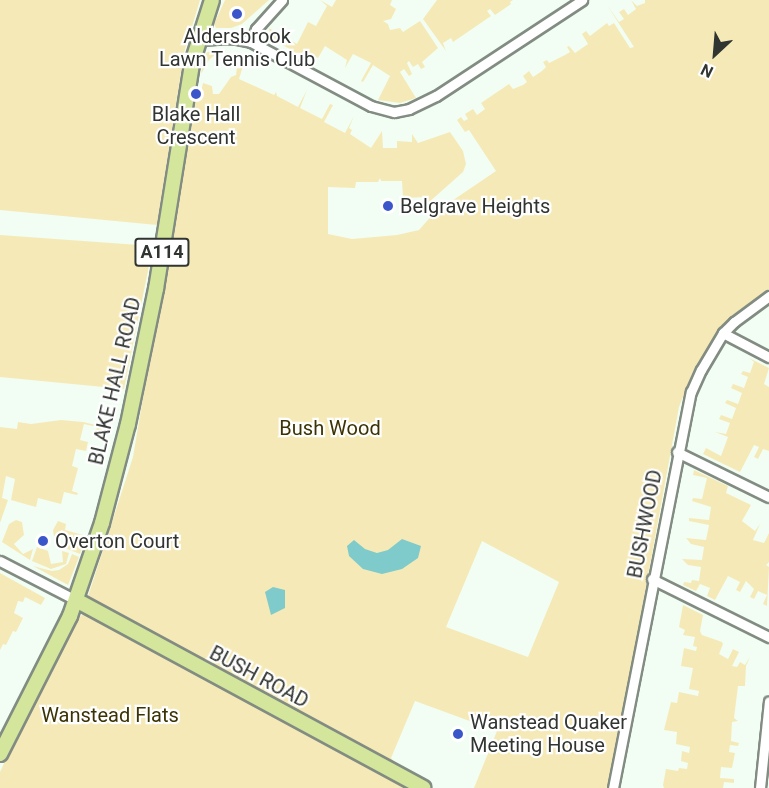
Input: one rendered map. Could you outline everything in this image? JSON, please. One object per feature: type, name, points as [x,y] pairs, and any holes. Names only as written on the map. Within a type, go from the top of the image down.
[{"type":"main road","name":"BLAKE HALL ROAD","points":[[0,754],[76,600],[102,523],[128,424],[156,289],[197,40],[212,0]]},
{"type":"main road","name":"BUSH ROAD","points":[[76,600],[423,788]]},
{"type":"street","points":[[251,42],[256,29],[282,0]]},
{"type":"street","points":[[197,40],[232,38],[251,42],[371,106],[394,112],[409,109],[436,96],[582,0]]},
{"type":"street","name":"BUSHWOOD","points":[[613,788],[677,452],[691,392],[701,369],[723,333],[769,296]]},
{"type":"street","points":[[723,333],[769,357]]},
{"type":"street","points":[[677,452],[769,497]]},
{"type":"street","points":[[0,561],[76,600]]},
{"type":"street","points":[[652,579],[769,637]]},
{"type":"street","points":[[760,788],[769,700]]},
{"type":"green space","points":[[0,0],[200,0],[184,53],[157,225],[0,210]]},
{"type":"green space","name":"Aldersbrook Lawn Tennis Club","points":[[225,0],[269,0],[242,24],[231,28],[216,28],[214,24]]},
{"type":"green space","points":[[320,0],[332,7],[336,0],[392,0],[390,5],[396,9],[391,19],[383,21],[388,24],[390,30],[400,28],[403,32],[420,21],[438,48],[422,62],[425,67],[421,69],[418,64],[413,67],[409,61],[407,63],[412,74],[409,76],[404,69],[400,72],[416,98],[400,103],[378,100],[390,76],[373,65],[363,82],[361,81],[371,63],[353,54],[345,68],[347,60],[325,46],[318,58],[303,51],[301,56],[271,38],[269,28],[297,44],[308,22],[316,26],[327,6]]},
{"type":"green space","points":[[437,0],[513,0],[495,15],[490,9],[487,11],[491,16],[453,42],[451,38],[443,43],[446,51],[423,19]]},
{"type":"green space","name":"Wanstead Flats","points":[[631,0],[637,6],[645,3],[645,0],[769,0],[769,289],[733,315],[712,341],[692,374],[679,407],[609,788],[474,788],[497,731],[415,701],[391,758],[418,788],[0,788],[0,772],[24,720],[74,622],[82,615],[133,457],[194,98],[199,100],[203,83],[212,86],[213,94],[219,94],[231,77],[236,75],[237,67],[243,66],[239,79],[274,95],[276,92],[277,96],[298,107],[307,90],[300,108],[322,119],[330,104],[333,105],[324,122],[345,133],[354,116],[349,128],[352,130],[350,134],[371,148],[382,131],[383,148],[397,148],[397,141],[412,142],[412,134],[418,143],[450,132],[463,151],[466,164],[463,172],[428,203],[427,197],[403,198],[402,181],[381,181],[380,178],[378,182],[356,182],[355,188],[328,187],[328,234],[352,239],[397,235],[419,230],[434,213],[496,171],[469,130],[465,132],[457,120],[461,117],[464,121],[468,119],[465,114],[473,109],[477,115],[485,109],[481,103],[509,84],[513,89],[523,85],[527,82],[523,76],[529,71],[533,77],[546,67],[543,62],[547,60],[549,63],[570,52],[567,47],[569,46],[575,53],[588,44],[582,34],[586,31],[590,36],[607,23],[609,26],[614,23],[630,48],[634,47],[607,5],[619,22],[624,19],[619,12],[624,9],[628,15],[636,9]],"holes":[[[482,541],[559,582],[528,657],[446,627]]]},
{"type":"green space","points":[[221,49],[209,60],[201,74],[204,55]]},
{"type":"green space","points":[[0,235],[153,246],[124,389],[0,377]]},
{"type":"green space","points":[[749,358],[769,368],[764,384],[769,387],[769,451],[763,449],[758,459],[754,457],[759,447],[754,445],[740,472],[703,454],[706,448],[721,456],[728,437],[715,432],[726,434],[730,423],[719,419],[721,415],[732,419],[736,408],[725,403],[727,400],[738,404],[742,393],[731,388],[733,384],[744,388],[748,377],[741,374],[743,371],[750,373],[754,362]]},
{"type":"green space","points":[[61,420],[104,427],[100,433],[96,432],[97,427],[84,424],[80,440],[88,442],[86,451],[76,449],[72,466],[78,468],[72,491],[78,493],[77,495],[64,492],[61,504],[38,498],[36,507],[11,500],[15,479],[6,476],[2,498],[8,500],[0,523],[0,427],[17,429],[18,422],[31,424]]},
{"type":"green space","points":[[694,470],[728,486],[726,493],[751,505],[742,521],[755,531],[760,524],[753,540],[764,543],[769,533],[769,562],[766,565],[769,567],[767,606],[763,604],[767,595],[758,591],[754,599],[750,597],[754,589],[746,581],[740,592],[736,590],[740,582],[728,576],[715,600],[707,596],[710,588],[700,584],[696,591],[683,585],[684,582],[691,583],[692,580],[699,581],[701,567],[688,565],[682,559],[702,560],[704,547],[691,544],[686,538],[706,540],[709,525],[689,521],[689,518],[709,520],[711,507],[692,501],[693,498],[702,499],[707,478],[693,475]]},
{"type":"green space","points":[[16,520],[22,522],[24,535],[14,544],[23,554],[33,549],[30,560],[2,542],[9,524]]},
{"type":"green space","points":[[58,521],[66,524],[65,530],[87,536],[80,554],[62,547],[71,539],[62,530],[54,537],[53,530]]},
{"type":"green space","points":[[37,547],[48,551],[51,564],[63,562],[62,551],[69,553],[66,564],[51,569],[32,561]]},
{"type":"green space","points":[[72,554],[79,557],[68,585],[33,566],[52,571],[59,570],[68,564]]},
{"type":"green space","points":[[0,573],[45,598],[41,605],[25,597],[23,602],[18,601],[14,613],[23,618],[16,632],[13,631],[6,645],[3,644],[0,650]]},
{"type":"green space","points":[[683,605],[703,615],[700,631],[702,635],[722,642],[719,654],[728,659],[733,649],[739,652],[732,666],[737,667],[740,662],[745,665],[750,657],[746,666],[745,686],[738,686],[734,718],[738,721],[732,722],[731,741],[739,743],[738,746],[730,745],[729,752],[735,753],[732,768],[721,767],[720,778],[734,779],[734,783],[724,782],[723,788],[664,788],[663,785],[666,769],[678,771],[679,768],[687,769],[688,763],[681,761],[682,751],[689,753],[690,747],[676,744],[677,732],[664,730],[671,702],[677,703],[679,692],[698,696],[699,691],[689,689],[693,668],[681,666],[684,648],[696,651],[697,647],[693,646],[695,637],[683,635],[685,630],[679,627]]},
{"type":"water","points":[[402,539],[421,546],[418,558],[402,569],[382,574],[363,569],[349,556],[347,546],[354,540],[365,549],[377,553],[388,550]]},
{"type":"water","points":[[273,587],[285,590],[285,608],[271,615],[265,592]]},
{"type":"place","name":"Aldersbrook Lawn Tennis Club","points":[[237,14]]},
{"type":"place","name":"Blake Hall Crescent","points":[[196,94]]},
{"type":"place","name":"Belgrave Heights","points":[[388,206]]},
{"type":"place","name":"Overton Court","points":[[43,541]]},
{"type":"place","name":"Wanstead Quaker Meeting House","points":[[458,734]]},
{"type":"park label","name":"Bush Wood","points":[[330,428]]}]
